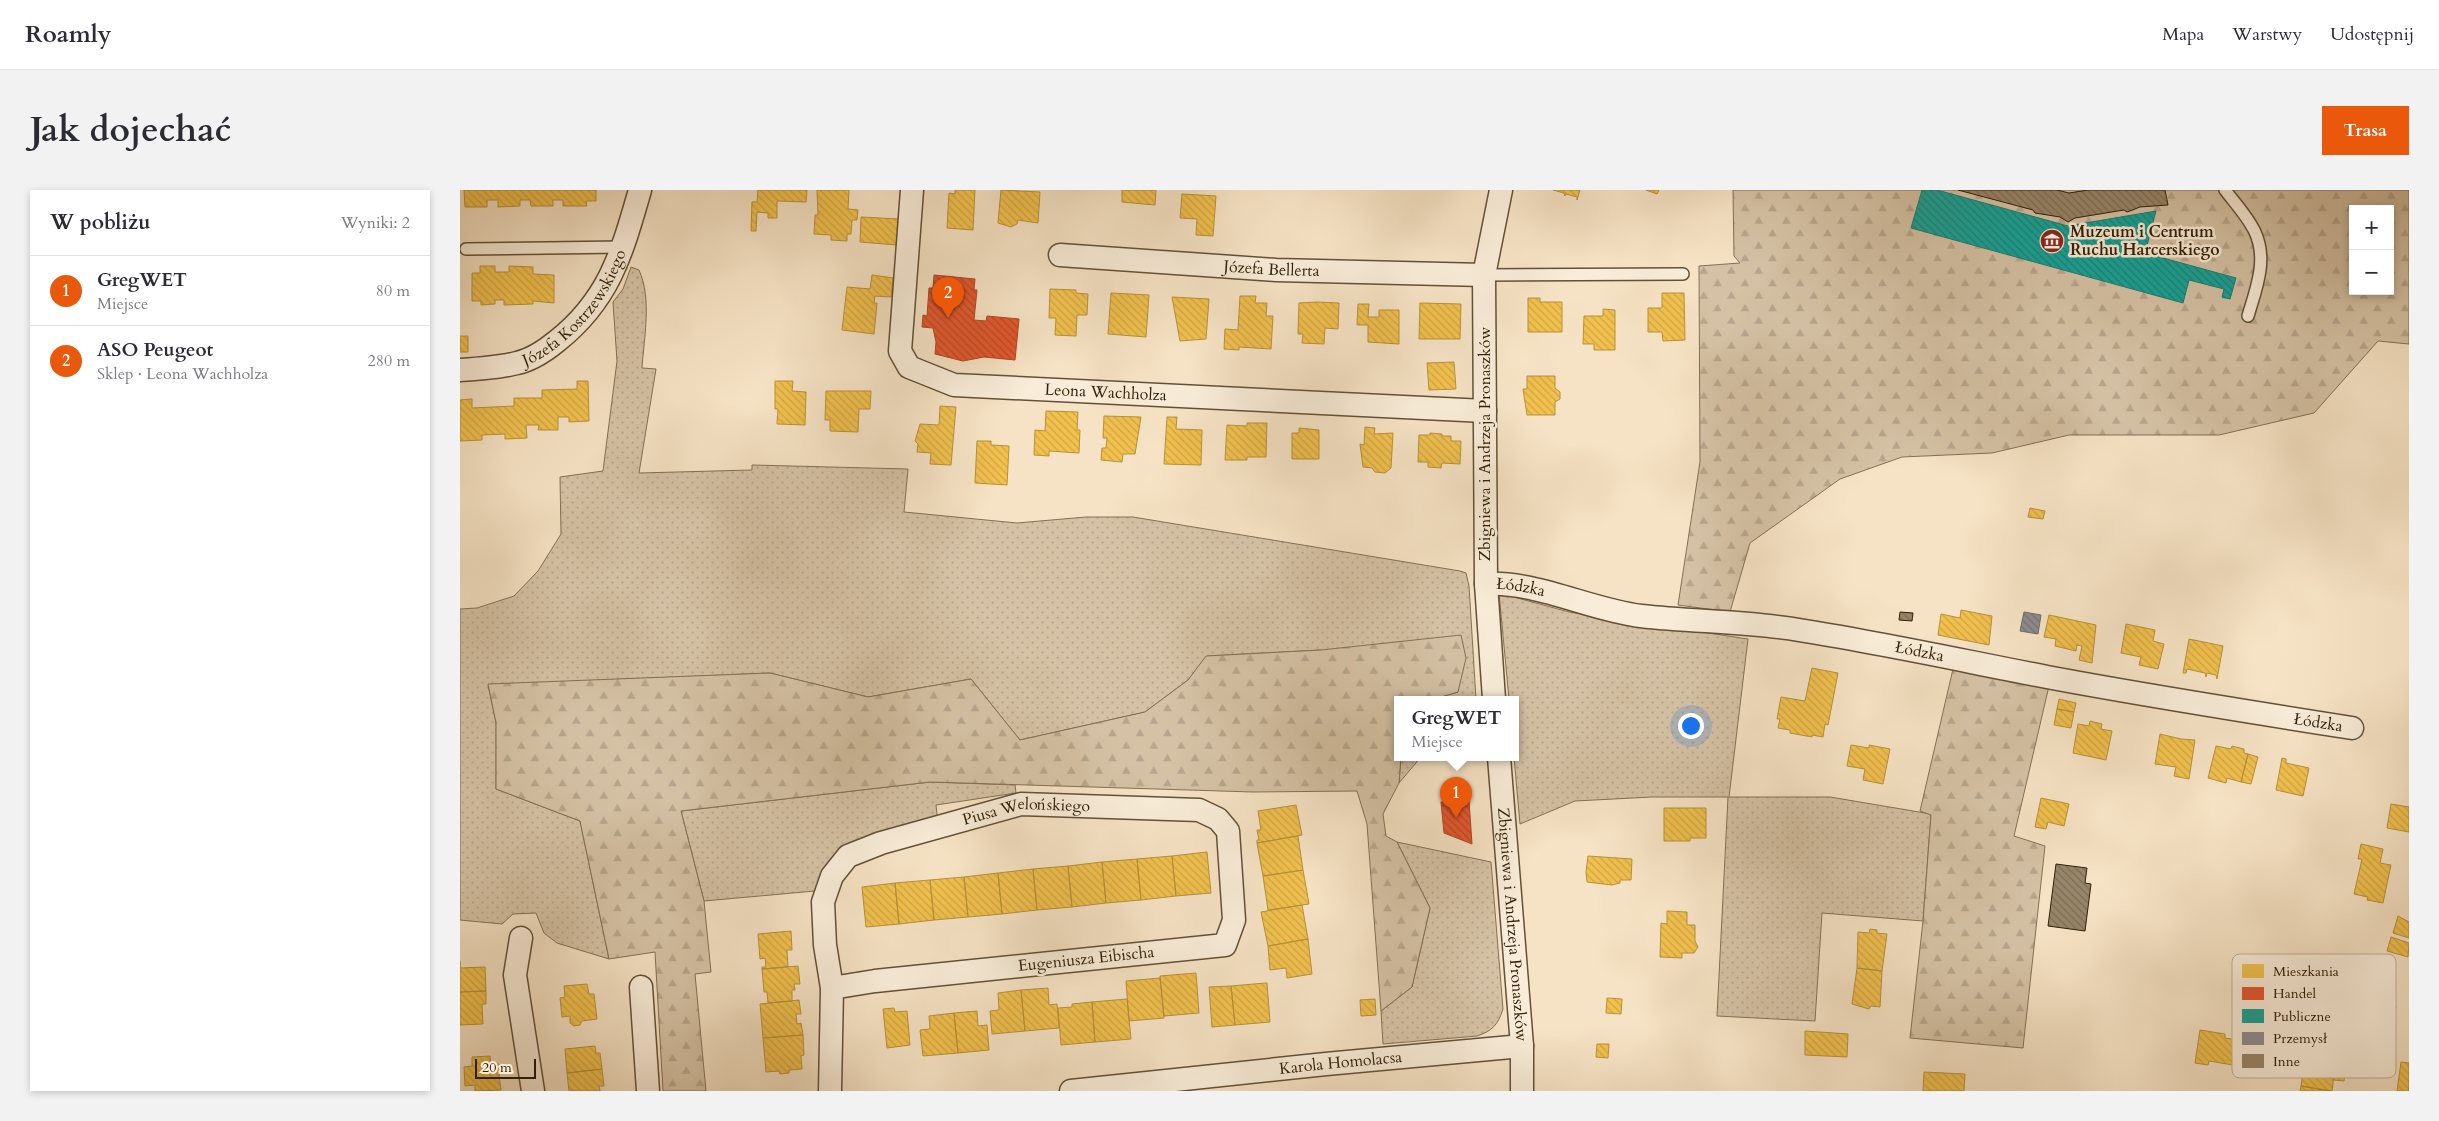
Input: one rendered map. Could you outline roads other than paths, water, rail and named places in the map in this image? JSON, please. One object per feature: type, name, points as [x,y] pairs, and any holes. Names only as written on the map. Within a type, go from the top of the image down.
[{"type":"street","name":"Józefa Kostrzewskiego","points":[[460,370],[519,363],[546,350],[574,328],[601,294],[623,247],[640,190]]},
{"type":"street","name":"Leona Wachholza","points":[[912,190],[900,351],[908,366],[954,384],[1485,411]]},
{"type":"street","name":"Zbigniewa i Andrzeja Pronaszków","points":[[1494,696],[1486,584],[1484,275],[1501,190]]},
{"type":"street","name":"Józefa Bellerta","points":[[1060,255],[1276,270],[1484,275]]},
{"type":"street","name":"Łódzka","points":[[1486,584],[1498,584],[1550,594],[1624,614],[1728,621],[1798,630],[2069,681],[2352,728]]},
{"type":"street","name":"Zbigniewa i Andrzeja Pronaszków","points":[[1499,761],[1522,1046],[1522,1091]]},
{"type":"street","name":"Piusa Welońskiego","points":[[830,1091],[832,988],[825,945],[823,902],[832,876],[848,856],[881,843],[1021,804],[1200,810],[1218,818],[1228,832]]},
{"type":"street","name":"Eugeniusza Eibischa","points":[[832,988],[875,980],[1225,945],[1234,920],[1228,832]]},
{"type":"street","points":[[520,938],[515,976],[533,1091]]},
{"type":"street","points":[[641,987],[648,1091]]},
{"type":"street","name":"Karola Homolacsa","points":[[1071,1091],[1326,1064],[1522,1046]]},
{"type":"lane","points":[[2225,190],[2255,231],[2261,250],[2261,270],[2248,316]]},
{"type":"lane","points":[[466,249],[623,247]]},
{"type":"lane","points":[[1484,275],[1683,274]]},
{"type":"place","name":"Muzeum i Centrum Ruchu Harcerskiego","points":[[2052,241]]},
{"type":"place","name":"ASO Peugeot","points":[[948,318]]},
{"type":"place","name":"GregWET","points":[[1456,818]]}]
